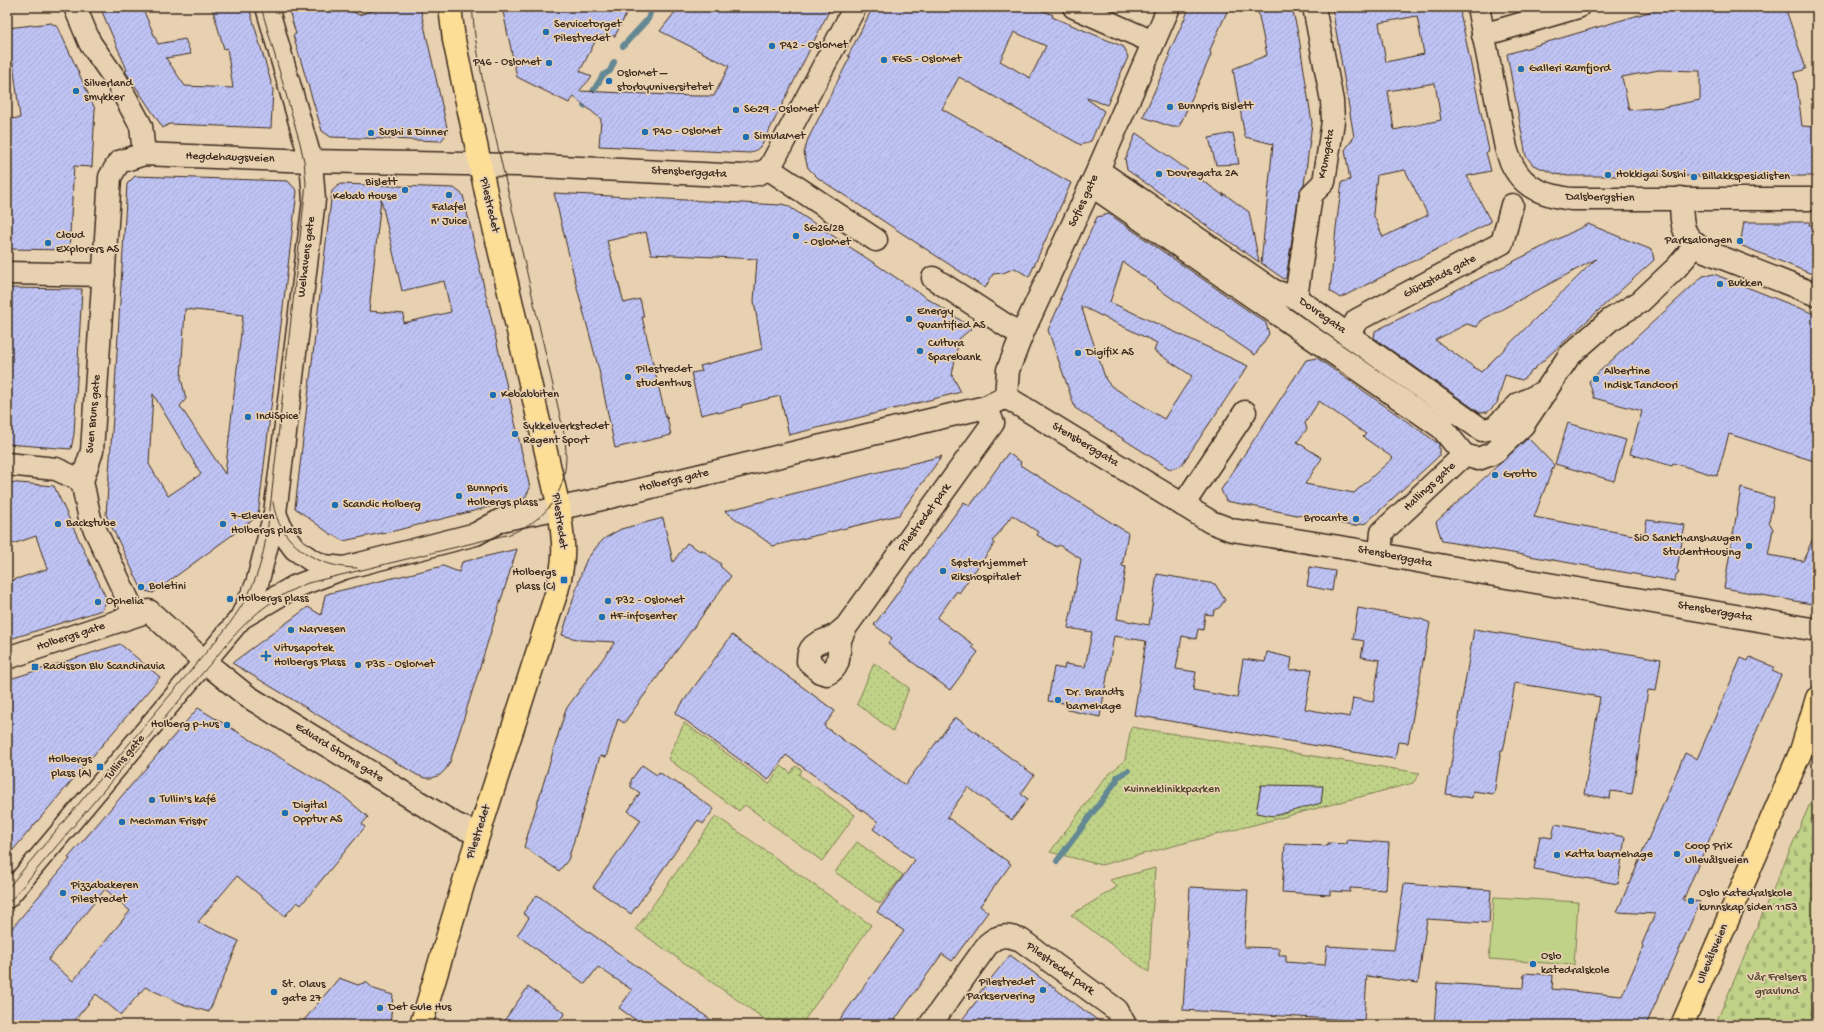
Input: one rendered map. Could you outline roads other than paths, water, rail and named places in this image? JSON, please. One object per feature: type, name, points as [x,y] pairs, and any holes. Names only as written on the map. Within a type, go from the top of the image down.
[{"type":"main road","name":"Pilestredet","points":[[421,1025],[478,834],[557,591],[564,560],[559,508],[480,165],[454,40],[450,7]]},
{"type":"main road","name":"Ullevålsveien","points":[[1682,1025],[1801,751],[1817,698]]},
{"type":"main road","name":"Ullevålsveien","points":[[1801,751],[1817,725]]},
{"type":"street","points":[[75,7],[90,43],[116,80],[141,126],[144,154]]},
{"type":"street","name":"Welhavens gate","points":[[267,7],[311,161],[314,200],[275,512]]},
{"type":"street","points":[[855,7],[770,169],[876,240]]},
{"type":"street","points":[[1074,7],[1153,42]]},
{"type":"street","name":"Sofies gate","points":[[1006,397],[1008,370],[1022,334],[1095,178],[1169,7]]},
{"type":"street","name":"Krumgata","points":[[1296,298],[1311,195],[1324,182],[1333,121],[1332,101],[1314,7]]},
{"type":"street","name":"Dalsbergstien","points":[[1478,7],[1508,155],[1516,174],[1526,184],[1552,196],[1571,199],[1817,199]]},
{"type":"street","points":[[1483,35],[1578,7]]},
{"type":"street","name":"Hegdehaugsveien","points":[[144,154],[311,161],[480,165]]},
{"type":"street","name":"Sven Bruns gate","points":[[82,481],[92,451],[110,177],[119,162],[144,154]]},
{"type":"street","name":"Stensberggata","points":[[480,165],[518,165],[743,176],[756,174],[770,169]]},
{"type":"street","name":"Dovregata","points":[[1095,178],[1274,291],[1296,298],[1482,430],[1494,428],[1519,404],[1546,391]]},
{"type":"street","name":"Dovregata","points":[[1095,178],[1442,428],[1464,455]]},
{"type":"street","points":[[1681,198],[1682,224],[1687,236],[1694,244],[1725,260],[1817,295]]},
{"type":"street","name":"Glückstads gate","points":[[1348,335],[1357,320],[1502,244],[1512,205]]},
{"type":"street","name":"Hallings gate","points":[[1380,553],[1382,532],[1464,455],[1478,459],[1494,453],[1524,424],[1569,356],[1610,320],[1640,302],[1677,267],[1694,244]]},
{"type":"street","points":[[7,273],[104,275]]},
{"type":"street","points":[[934,278],[1010,328],[1022,334]]},
{"type":"street","name":"Stensberggata","points":[[1006,397],[1211,522],[1232,530],[1380,553],[1466,570],[1817,630]]},
{"type":"street","name":"Holbergs gate","points":[[344,568],[476,534],[501,520],[559,508],[986,407],[1006,397]]},
{"type":"street","name":"Pilestredet park","points":[[846,627],[994,423],[986,407]]},
{"type":"street","points":[[1183,505],[1245,412]]},
{"type":"street","points":[[7,464],[56,468],[82,481],[90,519],[127,602],[135,615],[149,611],[206,662]]},
{"type":"street","points":[[275,512],[282,533],[295,549],[310,560],[324,566],[344,568]]},
{"type":"street","points":[[241,618],[257,584],[275,512]]},
{"type":"street","points":[[241,618],[294,587],[344,568]]},
{"type":"street","name":"Holbergs gate","points":[[7,658],[135,615]]},
{"type":"street","name":"Tullins gate","points":[[7,897],[206,662],[241,618]]},
{"type":"street","name":"Edvard Storms gate","points":[[206,662],[254,700],[455,824],[478,834]]},
{"type":"street","name":"Pilestredet park","points":[[930,1025],[988,944],[994,939],[1008,936],[1021,940],[1117,1010],[1125,1025]]},
{"type":"waterway","points":[[623,46],[648,19],[652,7]]},
{"type":"waterway","points":[[584,106],[603,75],[610,71],[614,62]]},
{"type":"waterway","points":[[1057,861],[1117,780],[1117,777],[1128,771]]},
{"type":"tram line","points":[[7,889],[224,631],[250,591],[260,565],[269,518],[306,184],[304,161],[300,143],[261,7]]},
{"type":"tram line","points":[[7,905],[232,638],[258,613],[276,599],[308,583],[510,534],[539,517],[549,507],[557,495],[563,481],[565,466],[566,450],[564,433],[483,83],[472,7]]},
{"type":"tram line","points":[[273,502],[276,517],[283,530],[291,541],[302,551],[328,564],[357,568]]},
{"type":"place","name":"Servicetorget Pilestredet","points":[[546,32]]},
{"type":"place","name":"P42 - OsloMet","points":[[772,46]]},
{"type":"place","name":"FG5 - OsloMet","points":[[884,60]]},
{"type":"place","name":"P46 - OsloMet","points":[[549,63]]},
{"type":"place","name":"Galleri Ramfjord","points":[[1521,69]]},
{"type":"place","name":"OsloMet – storbyuniversitetet","points":[[609,81]]},
{"type":"place","name":"Silverland smykker","points":[[76,91]]},
{"type":"place","name":"Bunnpris Bislett","points":[[1170,107]]},
{"type":"place","name":"SG29 - OsloMet","points":[[736,110]]},
{"type":"place","name":"P40 - OsloMet","points":[[645,132]]},
{"type":"place","name":"Sushi & Dinner","points":[[371,133]]},
{"type":"place","name":"SimulaMet","points":[[746,137]]},
{"type":"place","name":"Dovregata 2A","points":[[1159,174]]},
{"type":"place","name":"Hokkigai Sushi","points":[[1608,175]]},
{"type":"place","name":"Billakkspesialisten","points":[[1694,177]]},
{"type":"place","name":"Bislett Kebab House","points":[[405,190]]},
{"type":"place","name":"Falafel n' Juice","points":[[449,195]]},
{"type":"place","name":"SG26/28 - OsloMet","points":[[796,236]]},
{"type":"place","name":"Parksalongen","points":[[1740,241]]},
{"type":"place","name":"Cloud Explorers AS","points":[[48,243]]},
{"type":"place","name":"Bukken","points":[[1720,284]]},
{"type":"place","name":"Energy Quantified AS","points":[[909,319]]},
{"type":"place","name":"Cultura Sparebank","points":[[920,351]]},
{"type":"place","name":"Digifix AS","points":[[1078,353]]},
{"type":"place","name":"Pilestredet studenthus","points":[[628,377]]},
{"type":"place","name":"Albertine Indisk Tandoori","points":[[1596,379]]},
{"type":"place","name":"Kebabbiten","points":[[493,395]]},
{"type":"place","name":"IndiSpice","points":[[248,417]]},
{"type":"place","name":"Sykkelverkstedet Regent Sport","points":[[515,434]]},
{"type":"place","name":"Grotto","points":[[1495,475]]},
{"type":"place","name":"Bunnpris Holbergs plass","points":[[459,496]]},
{"type":"place","name":"Scandic Holberg","points":[[335,505]]},
{"type":"place","name":"Brocante","points":[[1356,519]]},
{"type":"place","name":"Backstube","points":[[58,524]]},
{"type":"place","name":"7-Eleven Holbergs plass","points":[[223,524]]},
{"type":"place","name":"SiO Sankthanshaugen StudentHousing","points":[[1749,546]]},
{"type":"place","name":"Søsterhjemmet Rikshospitalet","points":[[943,571]]},
{"type":"place","name":"Holbergs plass (C)","points":[[564,580]]},
{"type":"place","name":"Boletini","points":[[141,587]]},
{"type":"place","name":"Holbergs plass","points":[[230,599]]},
{"type":"place","name":"P32 - OsloMet","points":[[608,601]]},
{"type":"place","name":"Ophelia","points":[[98,602]]},
{"type":"place","name":"HF-infosenter","points":[[602,617]]},
{"type":"place","name":"Narvesen","points":[[291,630]]},
{"type":"place","name":"Vitusapotek Holbergs Plass","points":[[266,656]]},
{"type":"place","name":"P35 - OsloMet","points":[[358,665]]},
{"type":"place","name":"Radisson Blu Scandinavia","points":[[35,667]]},
{"type":"place","name":"Dr. Brandts barnehage","points":[[1058,700]]},
{"type":"place","name":"Holberg p-hus","points":[[227,725]]},
{"type":"place","name":"Holbergs plass (A)","points":[[100,767]]},
{"type":"place","name":"Tullin's kafé","points":[[152,800]]},
{"type":"place","name":"Digital Opptur AS","points":[[285,813]]},
{"type":"place","name":"Mechman Frisør","points":[[122,822]]},
{"type":"place","name":"Coop Prix Ullevålsveien","points":[[1677,854]]},
{"type":"place","name":"Katta barnehage","points":[[1557,855]]},
{"type":"place","name":"Pizzabakeren Pilestredet","points":[[63,893]]},
{"type":"place","name":"Oslo Katedralskole kunnskap siden 1153","points":[[1691,901]]},
{"type":"place","name":"Oslo katedralskole","points":[[1533,964]]},
{"type":"place","name":"Pilestredet Parkservering","points":[[1043,990]]},
{"type":"place","name":"St. Olavs gate 27","points":[[274,992]]},
{"type":"place","name":"Det Gule Hus","points":[[380,1008]]},
{"type":"park label","name":"Kvinneklinikkparken","points":[[1172,790]]},
{"type":"park label","name":"Vår Frelsers gravlund","points":[[1777,985]]}]
